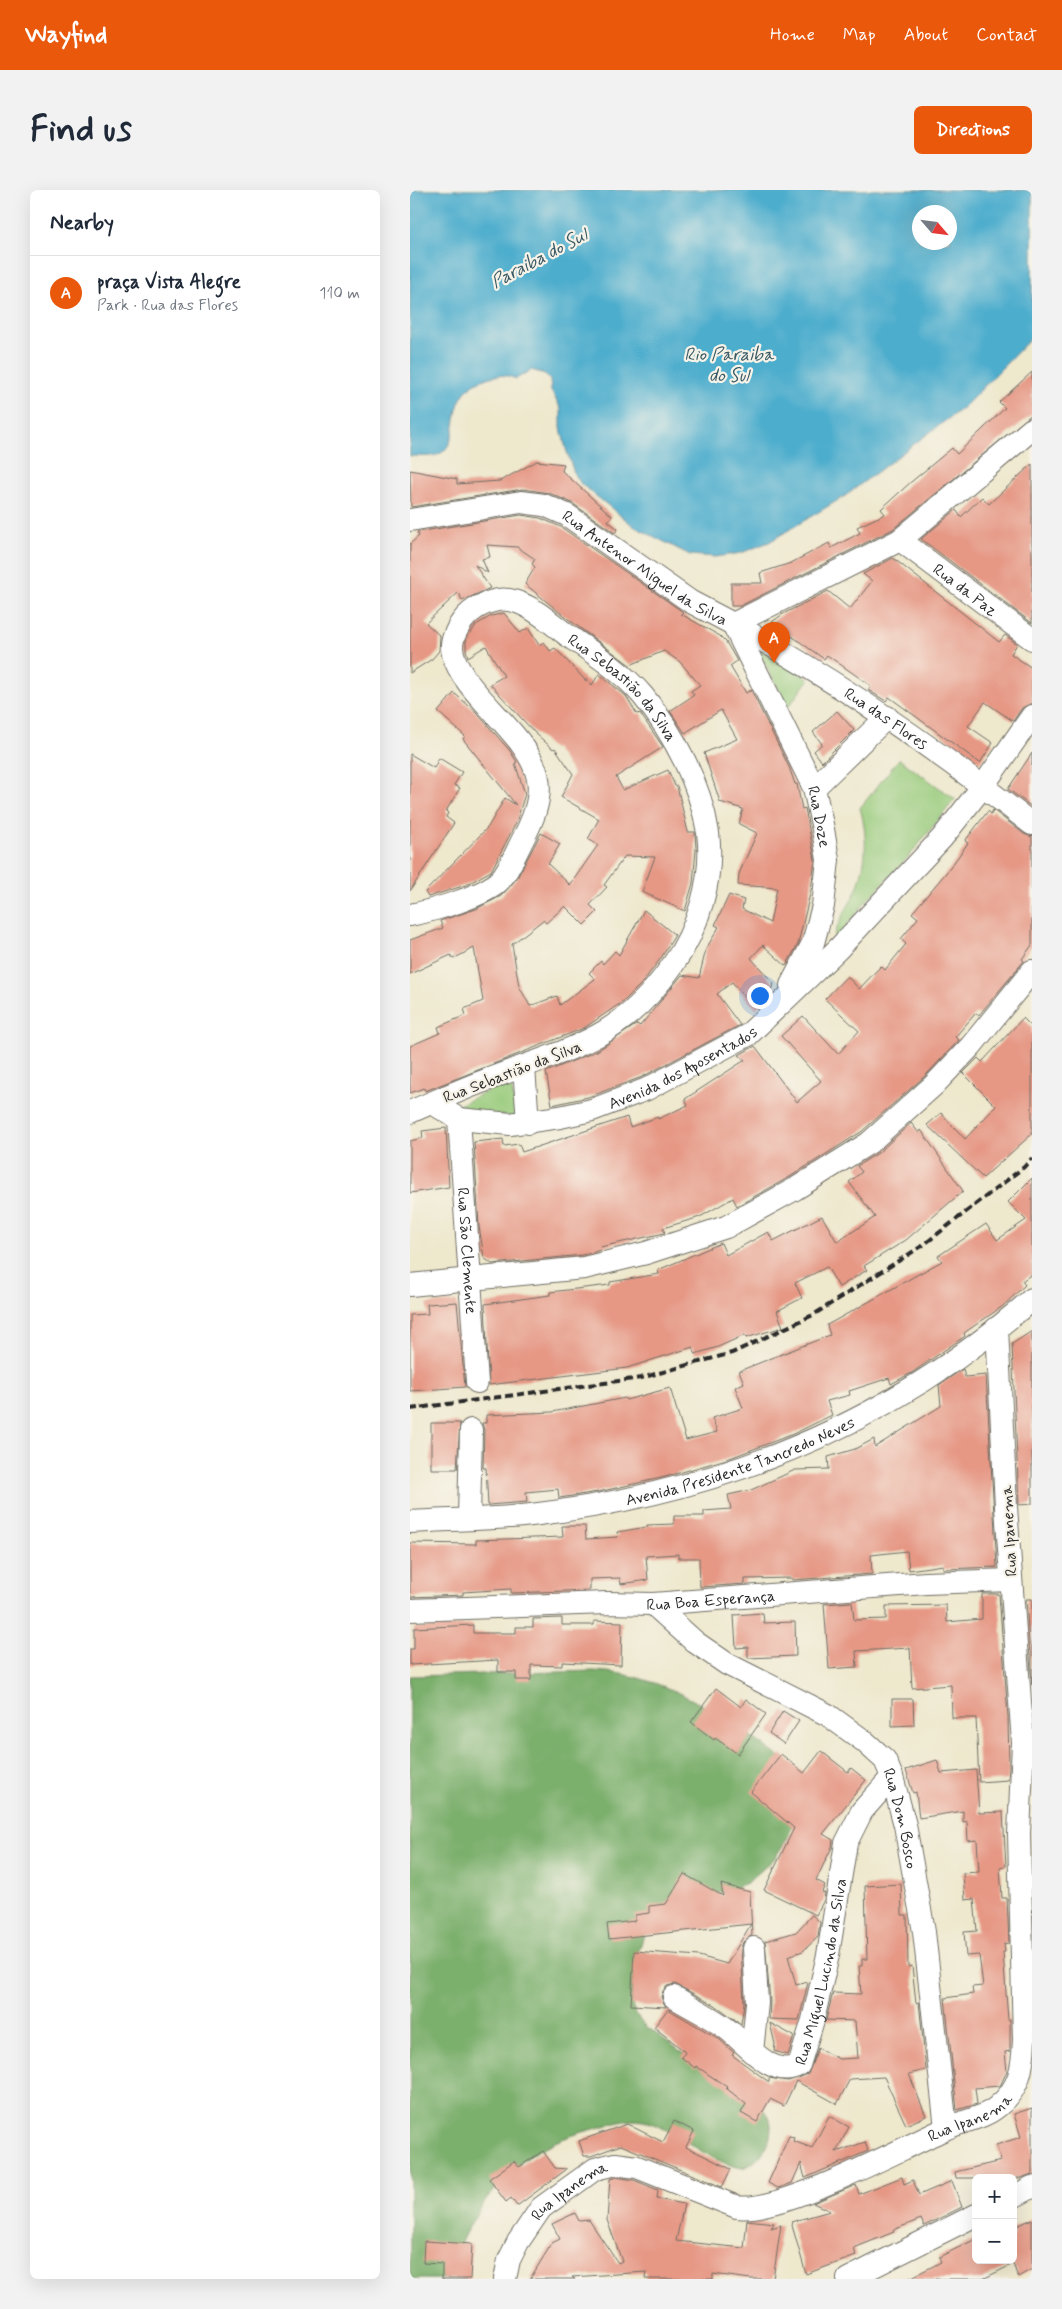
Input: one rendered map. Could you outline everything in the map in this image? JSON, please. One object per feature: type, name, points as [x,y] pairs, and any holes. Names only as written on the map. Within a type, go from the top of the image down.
[{"type":"street","name":"Rua Antenor Miguel da Silva","points":[[410,520],[512,503],[544,504],[567,515],[691,602],[733,624],[900,540],[1032,429]]},
{"type":"street","name":"Rua da Paz","points":[[900,540],[1032,639]]},
{"type":"street","name":"Rua Sebastião da Silva","points":[[410,915],[440,909],[474,895],[502,878],[525,836],[538,803],[539,780],[529,755],[462,673],[452,652],[453,636],[465,617],[484,604],[500,600],[512,600],[522,604],[600,658],[644,696],[681,756],[698,797],[708,834],[704,896],[696,919],[673,965],[642,1002],[608,1031],[573,1048],[489,1078],[432,1103]]},
{"type":"street","name":"Rua das Flores","points":[[733,624],[772,645],[887,717],[1032,824]]},
{"type":"street","name":"Rua Doze","points":[[733,624],[814,788],[828,860],[819,925],[806,959],[770,1015]]},
{"type":"street","name":"Avenida dos Aposentados","points":[[432,1103],[459,1119],[510,1124],[528,1123],[592,1110],[647,1089],[730,1047],[748,1035],[770,1015],[838,949],[908,876],[983,786],[1032,716]]},
{"type":"street","points":[[814,788],[887,717]]},
{"type":"street","points":[[410,1285],[471,1278],[534,1274],[592,1266],[646,1253],[726,1227],[764,1207],[869,1143],[934,1085],[971,1046],[1032,971]]},
{"type":"street","points":[[524,1067],[528,1123]]},
{"type":"street","points":[[410,1112],[432,1103]]},
{"type":"street","name":"Rua São Clemente","points":[[459,1119],[461,1176],[471,1278],[477,1382]]},
{"type":"street","name":"Avenida Presidente Tancredo Neves","points":[[410,1522],[528,1516],[600,1505],[662,1493],[733,1472],[836,1430],[929,1375],[997,1328],[1032,1299]]},
{"type":"street","name":"Rua Ipanema","points":[[505,2279],[509,2260],[518,2242],[542,2208],[595,2169],[615,2164],[637,2167],[736,2207],[750,2208],[817,2187],[946,2128],[996,2108],[1021,2075],[1024,2040],[1019,1834],[1028,1744],[1011,1580],[997,1328]]},
{"type":"street","points":[[469,1518],[471,1430]]},
{"type":"street","name":"Rua Boa Esperança","points":[[410,1610],[607,1603],[653,1604],[926,1583],[1011,1580]]},
{"type":"street","name":"Rua Dom Bosco","points":[[653,1604],[695,1642],[728,1664],[800,1699],[845,1727],[885,1760],[892,1777],[905,1825],[924,1932],[946,2128]]},
{"type":"street","name":"Rua Miguel Lucindo da Silva","points":[[674,1998],[728,2030],[765,2061],[780,2067],[796,2067],[802,2060],[828,1955],[846,1843],[862,1812],[892,1777]]},
{"type":"street","points":[[752,2052],[757,2003],[754,1948]]},
{"type":"street","points":[[1017,2195],[1032,2187]]},
{"type":"street","points":[[848,2279],[972,2217]]},
{"type":"green space","points":[[756,647],[809,679],[788,707]]},
{"type":"green space","points":[[899,759],[955,799],[910,855],[868,899],[837,937],[834,936],[860,881],[865,839],[860,808]]},
{"type":"green space","points":[[510,1080],[517,1117],[451,1109]]},
{"type":"green space","points":[[594,1671],[621,1674],[672,1690],[720,1716],[786,1762],[795,1819],[787,1839],[774,1859],[747,1883],[724,1892],[703,1895],[645,1933],[631,1991],[634,2011],[647,2027],[766,2112],[770,2119],[770,2136],[763,2153],[757,2160],[742,2168],[716,2159],[655,2124],[643,2121],[620,2122],[562,2139],[541,2149],[525,2160],[495,2188],[471,2223],[461,2242],[447,2279],[410,2279],[410,1676]]},
{"type":"water","name":"Rio Paraiba do Sul","points":[[410,190],[1032,190],[1032,337],[965,406],[845,496],[769,542],[741,553],[715,557],[690,555],[635,527],[581,484],[574,473],[566,449],[561,428],[561,409],[551,391],[550,380],[545,374],[531,370],[516,379],[509,376],[498,376],[487,378],[473,385],[464,394],[459,404],[452,437],[448,446],[441,453],[434,456],[410,456]]},
{"type":"building","points":[[1032,372],[1032,414],[893,529],[740,606],[731,606],[731,583],[762,583],[760,573],[791,563],[829,543],[831,548],[860,533],[857,527],[885,514],[881,509],[911,482],[952,448],[957,454],[1005,408],[999,402]]},
{"type":"building","points":[[537,461],[564,464],[562,471],[612,516],[608,521],[618,529],[615,533],[572,503],[549,493],[523,489],[411,507],[410,470],[457,479],[457,484],[500,481]]},
{"type":"building","points":[[1032,464],[1032,623],[921,539],[956,510],[961,517],[982,497],[989,504]]},
{"type":"building","points":[[521,515],[540,518],[561,527],[683,612],[681,614],[720,636],[726,642],[737,661],[730,666],[746,693],[751,690],[789,767],[795,784],[797,784],[802,809],[805,808],[815,860],[811,890],[798,944],[786,966],[763,945],[751,958],[774,984],[764,1001],[756,1009],[732,982],[717,994],[740,1025],[642,1077],[588,1097],[552,1105],[546,1072],[597,1051],[637,1024],[640,1026],[682,975],[699,978],[706,949],[719,927],[715,925],[729,895],[744,900],[742,909],[770,923],[777,888],[738,885],[739,874],[757,833],[739,824],[743,809],[720,802],[704,753],[737,739],[721,710],[685,733],[670,711],[694,695],[691,691],[700,685],[680,662],[664,651],[630,665],[525,584],[535,567],[532,564],[535,559],[517,547],[487,545],[490,557],[482,559],[488,573],[475,565],[490,588],[462,601],[459,592],[426,623],[440,636],[439,651],[432,659],[410,673],[410,544],[419,536],[417,532]]},
{"type":"building","points":[[893,558],[999,642],[1005,635],[1017,644],[1011,654],[1032,668],[1032,703],[1022,708],[1013,721],[985,702],[968,726],[993,743],[980,763],[889,697],[886,701],[868,690],[871,686],[827,655],[824,659],[772,622],[783,614],[828,591],[850,609],[872,581],[863,574]]},
{"type":"building","points":[[504,613],[520,633],[528,628],[539,645],[544,642],[550,651],[555,648],[592,685],[599,674],[626,696],[637,714],[640,713],[663,747],[616,777],[623,790],[668,770],[675,786],[677,786],[688,832],[695,832],[696,850],[693,883],[685,911],[642,892],[655,857],[625,856],[604,885],[607,887],[590,905],[597,912],[584,925],[565,906],[546,923],[543,920],[512,944],[519,986],[530,1006],[557,996],[560,1005],[595,979],[589,973],[601,961],[603,964],[615,951],[619,955],[644,910],[675,935],[642,983],[624,1001],[584,1028],[425,1091],[424,1088],[410,1093],[410,1046],[440,1033],[438,1027],[466,1015],[464,1009],[483,1001],[474,948],[453,959],[451,955],[410,974],[410,940],[443,928],[440,921],[476,909],[501,896],[517,878],[541,833],[560,844],[548,864],[570,885],[598,845],[588,839],[599,819],[561,797],[573,774],[555,748],[553,749],[534,732],[490,684],[504,676],[486,646],[468,657],[466,641],[476,625],[491,616]]},
{"type":"building","points":[[454,693],[476,712],[510,751],[517,762],[515,763],[525,794],[516,823],[491,871],[466,885],[428,897],[425,892],[488,827],[505,798],[516,805],[463,739],[465,736],[438,712]]},
{"type":"building","points":[[837,711],[854,730],[822,762],[814,751],[822,744],[813,732]]},
{"type":"building","points":[[1032,753],[1032,807],[1008,789]]},
{"type":"building","points":[[410,754],[434,768],[439,758],[462,772],[454,785],[460,788],[446,811],[448,813],[446,817],[454,823],[410,891]]},
{"type":"building","points":[[993,810],[1024,834],[1032,837],[1032,945],[1022,959],[1024,961],[979,1015],[976,1013],[955,1037],[959,1040],[925,1076],[861,1132],[788,1178],[737,1206],[733,1198],[700,1217],[663,1228],[665,1233],[600,1247],[601,1250],[582,1255],[492,1264],[484,1258],[479,1226],[474,1142],[503,1139],[504,1146],[519,1144],[522,1152],[627,1117],[630,1127],[658,1117],[658,1119],[688,1105],[685,1099],[745,1060],[739,1055],[755,1046],[797,1102],[821,1081],[781,1036],[803,1016],[838,1054],[859,1031],[825,999],[847,976],[859,989],[881,966],[885,970],[906,944],[901,939],[918,918],[912,913],[950,868],[968,843],[965,841],[988,811],[991,814]]},
{"type":"building","points":[[1023,1018],[1032,1027],[1032,1134],[983,1178],[927,1125],[941,1113],[965,1139],[996,1106],[963,1073],[978,1058],[982,1062]]},
{"type":"building","points":[[911,1123],[919,1133],[921,1130],[963,1191],[906,1240],[864,1266],[867,1270],[839,1287],[827,1267],[795,1283],[802,1298],[777,1311],[783,1327],[746,1338],[745,1335],[718,1347],[695,1354],[693,1347],[627,1368],[489,1385],[485,1304],[550,1295],[550,1292],[610,1285],[610,1282],[659,1274],[658,1270],[721,1243],[726,1255],[768,1232],[773,1241],[822,1216],[837,1242],[875,1217],[849,1182],[862,1172],[857,1166],[878,1153]]},
{"type":"building","points":[[446,1128],[449,1187],[410,1193],[410,1141],[423,1138],[422,1131]]},
{"type":"building","points":[[1032,1178],[1032,1274],[1022,1281],[1025,1285],[1003,1306],[964,1333],[965,1336],[913,1372],[891,1384],[889,1378],[849,1391],[850,1395],[827,1401],[832,1415],[793,1434],[730,1458],[665,1477],[598,1492],[559,1498],[558,1489],[526,1492],[527,1502],[488,1505],[486,1468],[483,1468],[484,1430],[482,1423],[486,1423],[486,1415],[552,1412],[625,1398],[626,1400],[670,1388],[686,1440],[717,1432],[712,1418],[743,1408],[735,1387],[744,1383],[739,1371],[830,1335],[827,1325],[942,1261],[938,1256],[986,1224],[997,1240],[1026,1220],[1008,1202]]},
{"type":"building","points":[[457,1302],[465,1387],[410,1391],[410,1315],[428,1314],[427,1304]]},
{"type":"building","points":[[1032,1331],[1032,1504],[1019,1505],[1012,1344]]},
{"type":"building","points":[[963,1369],[965,1377],[986,1375],[997,1567],[943,1569],[943,1565],[909,1570],[907,1551],[871,1555],[872,1574],[792,1580],[792,1578],[745,1579],[745,1584],[700,1587],[699,1558],[678,1558],[678,1554],[646,1556],[648,1580],[621,1584],[620,1578],[590,1579],[590,1590],[511,1593],[511,1589],[463,1592],[463,1595],[410,1597],[410,1543],[476,1544],[476,1540],[563,1537],[562,1526],[585,1526],[586,1539],[618,1537],[617,1532],[647,1527],[647,1525],[674,1524],[674,1516],[704,1516],[704,1511],[731,1509],[728,1495],[751,1490],[795,1470],[829,1469],[828,1457],[855,1449],[874,1439],[875,1447],[941,1406],[939,1385]]},
{"type":"building","points":[[431,1423],[460,1423],[457,1469],[431,1469]]},
{"type":"building","points":[[982,1594],[999,1594],[1008,1717],[1009,1767],[1008,1780],[979,1782],[976,1718],[952,1718],[951,1685],[912,1688],[910,1648],[856,1651],[857,1667],[829,1669],[824,1604],[852,1602],[854,1620],[886,1619],[886,1606],[946,1605],[947,1622],[982,1619]]},
{"type":"building","points":[[1026,1599],[1032,1599],[1032,1685]]},
{"type":"building","points":[[763,1613],[764,1623],[795,1622],[796,1656],[748,1658],[748,1647],[736,1648],[734,1615]]},
{"type":"building","points":[[562,1618],[562,1625],[594,1625],[594,1621],[622,1622],[621,1665],[562,1662],[562,1666],[531,1665],[531,1680],[516,1680],[516,1672],[498,1672],[498,1660],[410,1665],[410,1649],[414,1649],[414,1628],[473,1625],[473,1633],[516,1633],[516,1627],[533,1627],[533,1619]]},
{"type":"building","points":[[716,1688],[741,1707],[746,1699],[766,1714],[738,1754],[715,1738],[714,1740],[691,1722]]},
{"type":"building","points":[[892,1699],[913,1699],[914,1725],[892,1726]]},
{"type":"building","points":[[783,1711],[799,1721],[784,1744],[769,1733]]},
{"type":"building","points":[[821,1751],[848,1772],[851,1768],[866,1780],[823,1834],[833,1840],[832,1847],[816,1880],[825,1885],[822,1892],[825,1893],[824,1900],[816,1915],[764,1890],[794,1828],[751,1792],[781,1754],[804,1773]]},
{"type":"building","points":[[937,1760],[941,1773],[976,1770],[979,1813],[1003,1812],[1006,1866],[1000,1867],[1002,1898],[1007,1898],[1009,1943],[1004,1944],[1005,1952],[1003,1952],[1008,2020],[1010,2019],[1010,2051],[1005,2052],[1007,2071],[1000,2086],[975,2088],[977,2104],[957,2110],[945,1998],[973,1994],[972,1987],[983,1986],[979,1955],[966,1956],[964,1932],[977,1931],[974,1899],[965,1900],[963,1873],[979,1872],[977,1840],[968,1841],[967,1821],[963,1822],[963,1811],[919,1818],[916,1792],[913,1793],[906,1770]]},
{"type":"building","points":[[684,1874],[723,1896],[721,1884],[750,1892],[752,1935],[743,1942],[741,1949],[744,2003],[741,2024],[715,2005],[675,1984],[667,1986],[663,1991],[661,1997],[666,2007],[631,2005],[634,1951],[699,1956],[727,1964],[751,1924],[609,1939],[607,1924],[635,1921],[635,1915],[649,1913],[649,1906],[666,1904]]},
{"type":"building","points":[[901,1884],[902,1915],[907,1915],[908,1967],[912,1966],[916,2003],[919,2002],[926,2070],[909,2074],[926,2116],[906,2125],[884,2077],[850,2079],[837,2104],[796,2081],[784,2106],[770,2099],[757,2122],[741,2113],[746,2104],[727,2087],[696,2066],[695,2068],[681,2057],[685,2053],[683,2050],[654,2027],[668,2009],[719,2039],[734,2053],[732,2055],[769,2082],[769,2078],[788,2081],[808,2074],[818,2048],[839,2059],[858,2058],[855,2021],[826,2020],[833,1993],[861,1994],[859,1966],[862,1966],[862,1959],[867,1959],[865,1886]]},
{"type":"building","points":[[812,1915],[820,1922],[818,1937],[803,1951],[788,1956],[796,1985],[808,1982],[799,2020],[769,2019],[770,2002],[765,1941],[796,1932]]},
{"type":"building","points":[[770,2023],[794,2036],[788,2055],[774,2051],[775,2044]]},
{"type":"building","points":[[1032,2108],[1032,2174],[1021,2178],[1017,2178],[1017,2174],[972,2174],[972,2178],[956,2178],[955,2172],[1001,2161],[996,2145],[1021,2137],[1014,2114]]},
{"type":"building","points":[[829,2116],[849,2127],[836,2152],[865,2142],[868,2151],[805,2178],[801,2163],[792,2183],[778,2188],[768,2183],[789,2136],[794,2137],[793,2141],[812,2148]]},
{"type":"building","points":[[674,2121],[694,2131],[686,2147],[731,2169],[722,2187],[621,2145],[591,2156],[584,2156],[579,2141],[627,2124],[663,2142]]},
{"type":"building","points":[[543,2151],[555,2168],[567,2169],[517,2206],[511,2198],[506,2202],[489,2179],[514,2161],[519,2167]]},
{"type":"building","points":[[616,2177],[634,2180],[658,2190],[657,2199],[684,2204],[676,2241],[744,2248],[747,2220],[774,2223],[771,2228],[781,2225],[773,2279],[751,2279],[713,2274],[713,2279],[645,2279],[646,2272],[572,2277],[575,2279],[530,2279],[552,2243],[560,2239],[552,2224],[575,2213],[579,2221],[589,2220],[618,2263],[622,2261],[607,2220],[610,2179]]},
{"type":"building","points":[[902,2177],[904,2184],[913,2180],[919,2195],[952,2181],[962,2207],[924,2226],[921,2219],[893,2230],[894,2232],[854,2248],[856,2256],[806,2274],[791,2222],[830,2211],[813,2203],[856,2185],[859,2194]]},
{"type":"building","points":[[1032,2219],[1032,2269],[1018,2277],[1013,2264],[1017,2264],[1017,2226]]},
{"type":"building","points":[[424,2241],[472,2244],[470,2279],[442,2279],[442,2264],[423,2263]]},
{"type":"building","points":[[972,2241],[972,2264],[1013,2264],[983,2279],[908,2279],[941,2262],[939,2257]]},
{"type":"railway","points":[[410,1409],[641,1378],[732,1353],[813,1315],[922,1246],[1024,1167],[1032,1158]]},
{"type":"place","name":"praça Vista Alegre","points":[[774,663]]},
{"type":"water label","name":"Paraiba do Sul","points":[[539,258]]}]
